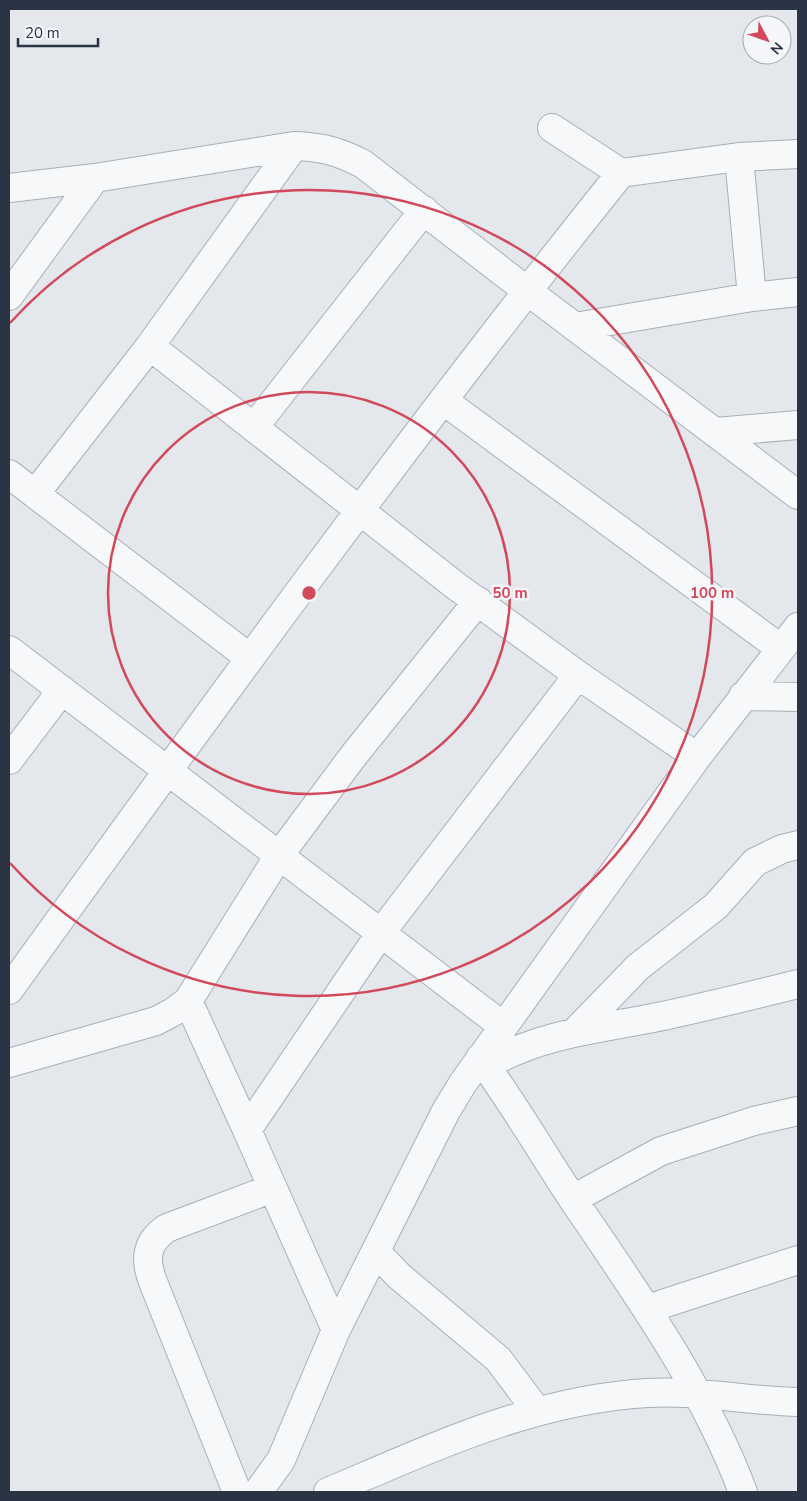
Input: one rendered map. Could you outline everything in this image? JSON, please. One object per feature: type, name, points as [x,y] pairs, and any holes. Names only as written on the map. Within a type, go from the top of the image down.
[{"type":"street","points":[[552,128],[621,173],[738,157],[798,154]]},
{"type":"street","points":[[35,494],[150,346],[294,146]]},
{"type":"street","points":[[9,188],[95,178],[294,146],[315,147],[339,152],[363,164],[526,290],[798,495]]},
{"type":"street","points":[[738,157],[752,297]]},
{"type":"street","points":[[9,990],[167,771],[360,511],[526,290],[621,173]]},
{"type":"street","points":[[9,296],[95,178]]},
{"type":"street","points":[[254,427],[424,210]]},
{"type":"street","points":[[575,327],[752,297],[798,292]]},
{"type":"street","points":[[150,346],[478,601],[578,675],[697,757]]},
{"type":"street","points":[[444,401],[780,648]]},
{"type":"street","points":[[716,432],[798,425]]},
{"type":"street","points":[[9,474],[250,658]]},
{"type":"street","points":[[9,1062],[156,1021],[174,1012],[188,1001],[278,857],[354,755],[478,601]]},
{"type":"street","points":[[273,1188],[167,1228],[157,1235],[148,1251],[147,1268],[153,1282],[255,1492],[281,1460],[336,1330],[446,1110],[482,1062],[503,1026],[697,757],[798,627]]},
{"type":"street","points":[[9,650],[278,857],[503,1026]]},
{"type":"street","points":[[247,1130],[380,934],[578,675]]},
{"type":"street","points":[[9,760],[62,690]]},
{"type":"street","points":[[743,696],[798,697]]},
{"type":"street","points":[[574,1032],[638,967],[716,906],[755,862],[782,849],[798,845]]},
{"type":"street","points":[[482,1062],[517,1049],[574,1032],[654,1018],[798,984]]},
{"type":"street","points":[[188,1001],[336,1330]]},
{"type":"street","points":[[482,1062],[530,1129],[573,1199],[647,1309],[717,1429],[743,1492]]},
{"type":"street","points":[[573,1199],[661,1151],[754,1121],[798,1111]]},
{"type":"street","points":[[376,1252],[399,1276],[498,1359],[537,1411]]},
{"type":"street","points":[[647,1309],[798,1260]]},
{"type":"street","points":[[328,1492],[463,1434],[537,1411],[612,1396],[649,1393],[698,1394],[798,1402]]}]
